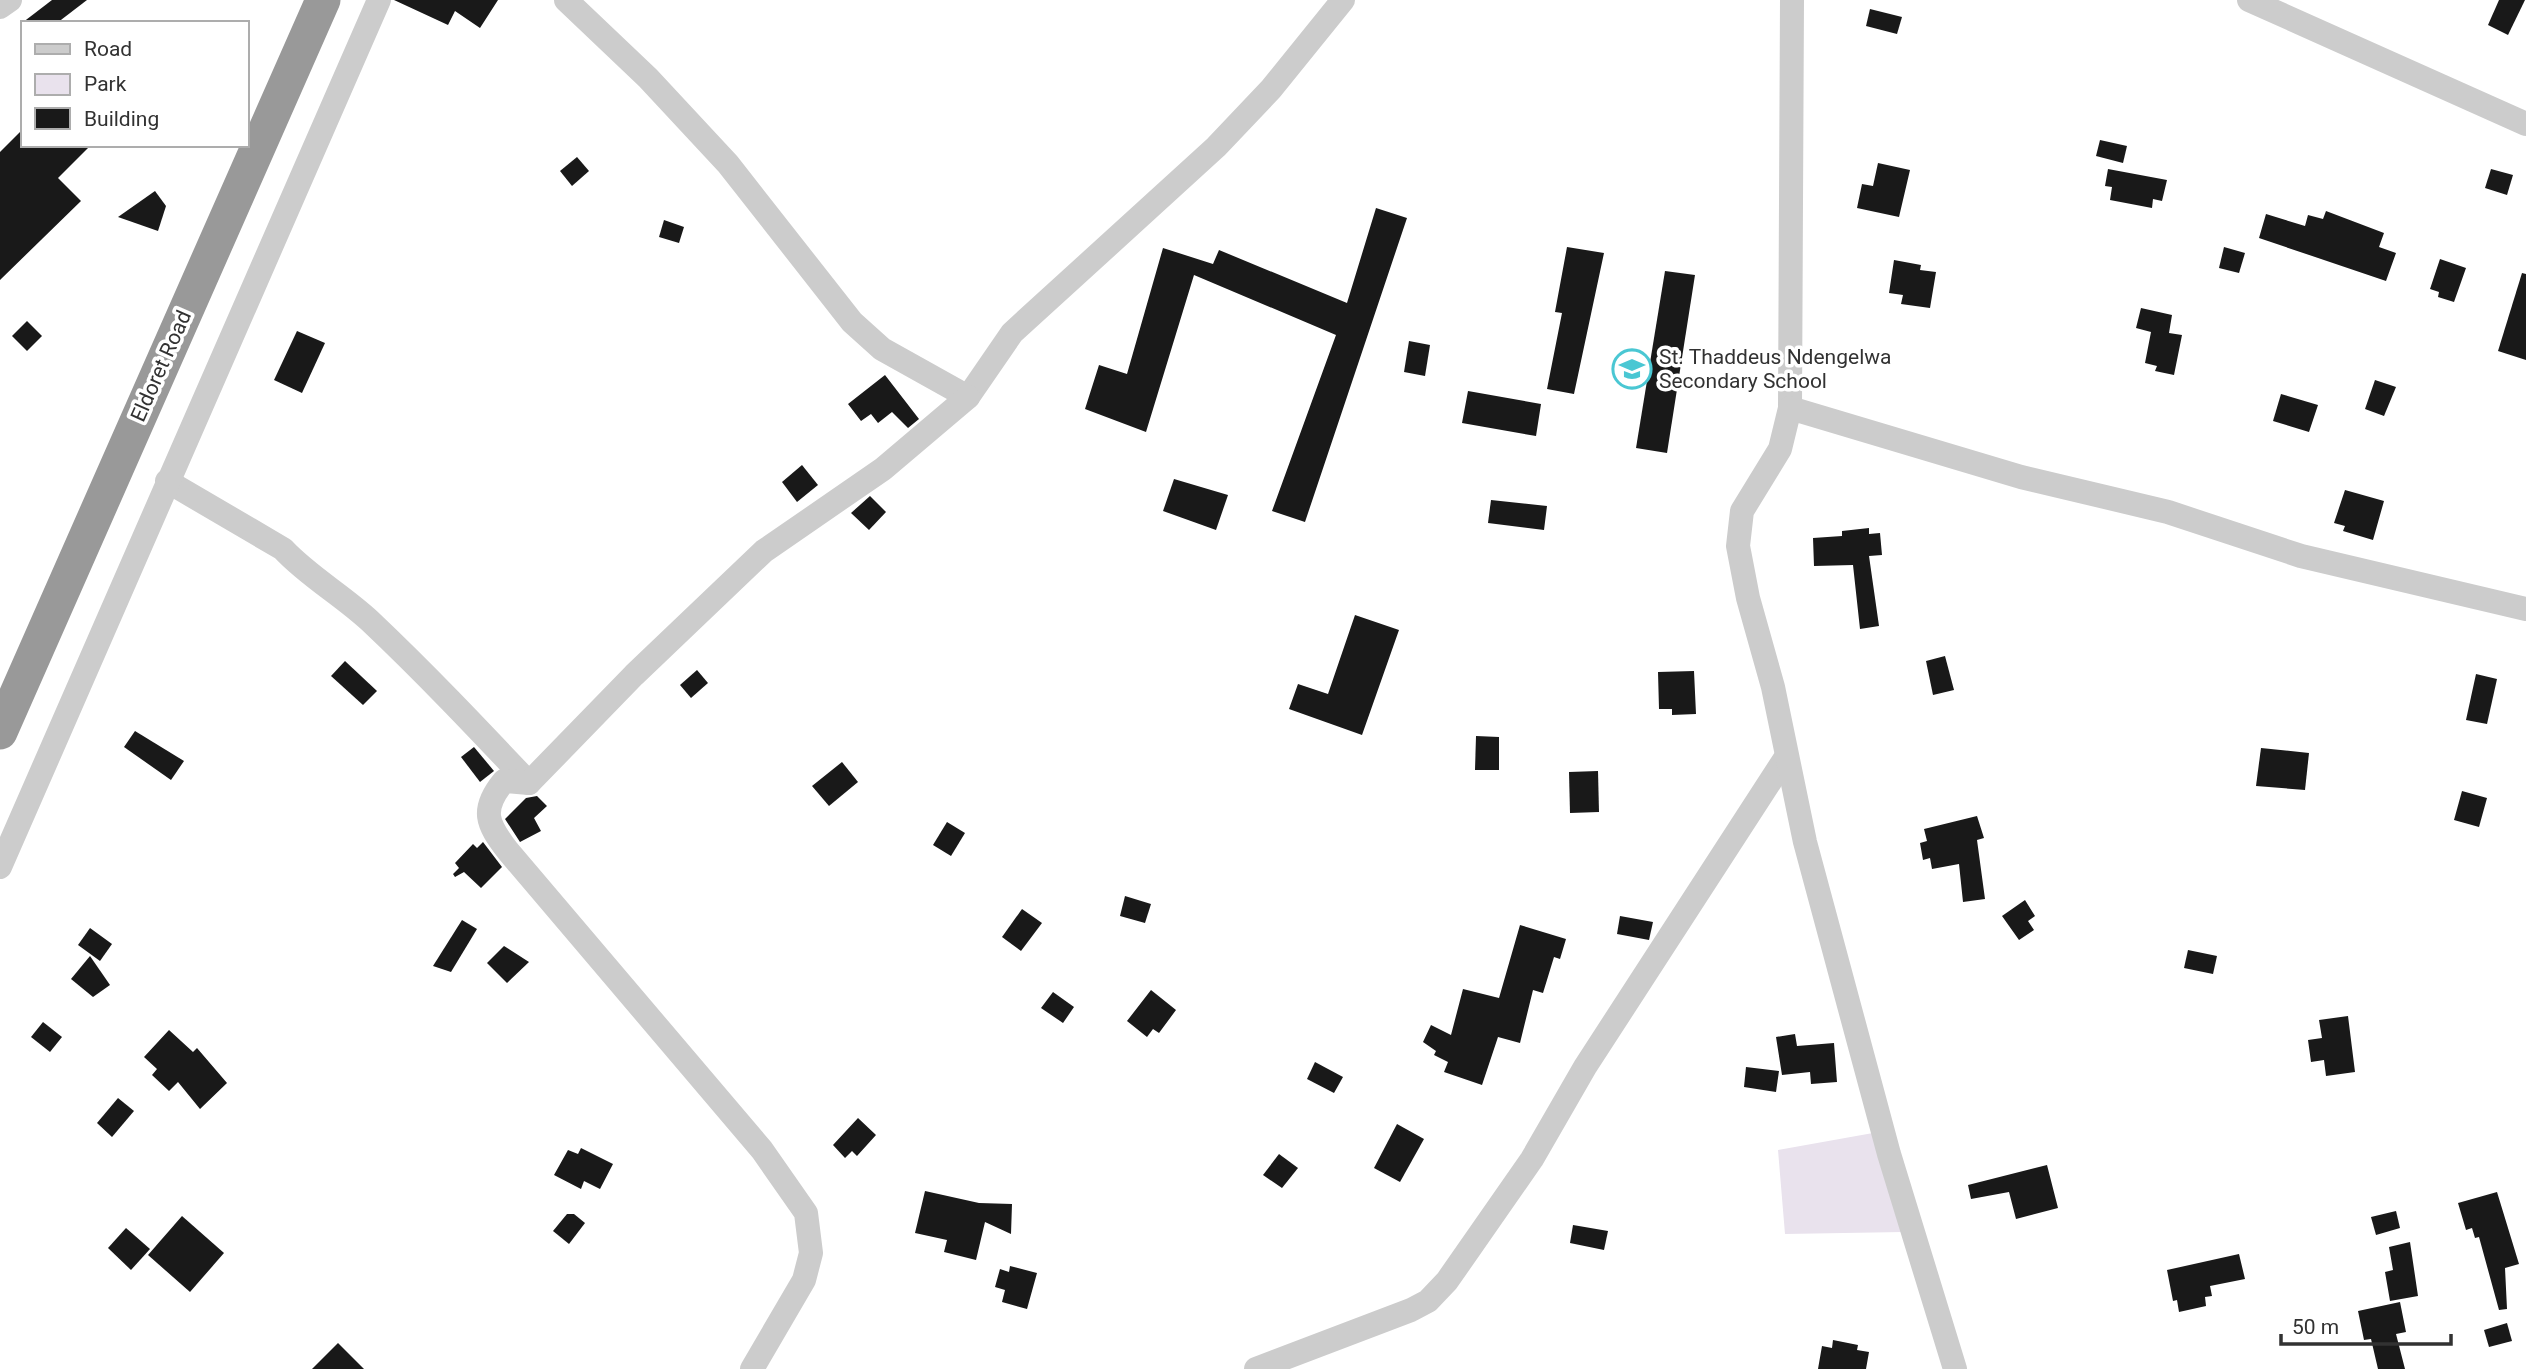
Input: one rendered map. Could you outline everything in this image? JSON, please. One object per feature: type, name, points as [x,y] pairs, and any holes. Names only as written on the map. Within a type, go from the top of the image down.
[{"type":"highway","name":"Eldoret Road","points":[[0,732],[323,0]]},
{"type":"street","points":[[0,7],[10,0]]},
{"type":"street","points":[[0,867],[379,0]]},
{"type":"street","points":[[566,0],[648,78],[728,164],[827,294],[852,322],[882,349],[968,397]]},
{"type":"street","points":[[529,783],[634,675],[764,551],[883,469],[968,397],[1012,333],[1216,147],[1271,89],[1343,0]]},
{"type":"street","points":[[1792,0],[1790,408],[1780,449],[1742,511],[1738,545],[1748,598],[1773,687],[1805,842],[1889,1154],[1955,1369]]},
{"type":"street","points":[[2249,0],[2526,124]]},
{"type":"street","points":[[1790,408],[2021,477],[2168,512],[2301,556],[2526,609]]},
{"type":"street","points":[[167,481],[282,548],[297,564],[368,619],[444,693],[529,783]]},
{"type":"street","points":[[1256,1369],[1411,1310],[1428,1301],[1447,1281],[1532,1159],[1586,1067],[1786,757]]},
{"type":"street","points":[[529,783],[504,781],[493,795],[488,815],[496,836],[762,1150],[806,1213],[811,1253],[804,1280],[752,1369]]},
{"type":"green space","points":[[1873,1133],[1903,1232],[1785,1234],[1778,1150]]},
{"type":"building","points":[[52,0],[87,0],[60,21],[25,21]]},
{"type":"building","points":[[394,0],[498,0],[480,28],[455,11],[448,25]]},
{"type":"building","points":[[2499,0],[2525,0],[2508,35],[2488,25]]},
{"type":"building","points":[[1870,9],[1902,17],[1897,34],[1866,26]]},
{"type":"building","points":[[21,131],[21,147],[89,147],[58,178],[81,201],[0,280],[0,152]]},
{"type":"building","points":[[2100,140],[2127,146],[2123,163],[2096,156]]},
{"type":"building","points":[[577,157],[589,171],[572,186],[560,171]]},
{"type":"building","points":[[1878,163],[1910,170],[1899,217],[1857,208],[1862,184],[1873,186]]},
{"type":"building","points":[[2108,169],[2167,180],[2162,201],[2153,199],[2152,208],[2110,200],[2112,187],[2105,186]]},
{"type":"building","points":[[2491,169],[2513,175],[2507,195],[2485,188]]},
{"type":"building","points":[[155,191],[166,206],[158,231],[118,217]]},
{"type":"building","points":[[1376,208],[1407,218],[1305,522],[1272,511],[1336,335],[1194,275],[1146,432],[1085,409],[1099,365],[1127,374],[1163,248],[1213,264],[1219,250],[1347,303]]},
{"type":"building","points":[[2326,211],[2384,233],[2379,247],[2396,253],[2386,281],[2259,238],[2266,214],[2305,226],[2308,215],[2323,219]]},
{"type":"building","points":[[664,220],[684,227],[679,243],[659,237]]},
{"type":"building","points":[[1567,247],[1604,253],[1574,394],[1547,389],[1562,313],[1555,312]]},
{"type":"building","points":[[2224,247],[2245,253],[2239,273],[2219,268]]},
{"type":"building","points":[[2440,259],[2466,268],[2454,302],[2438,297],[2439,292],[2430,289]]},
{"type":"building","points":[[1894,260],[1921,265],[1920,270],[1936,272],[1930,308],[1901,304],[1903,295],[1889,293]]},
{"type":"building","points":[[1665,271],[1695,275],[1667,453],[1636,448]]},
{"type":"building","points":[[2522,273],[2526,274],[2526,360],[2498,351]]},
{"type":"building","points":[[2141,308],[2172,315],[2169,333],[2182,335],[2174,375],[2155,371],[2157,366],[2145,363],[2151,332],[2136,328]]},
{"type":"building","points":[[27,321],[42,336],[27,351],[12,336]]},
{"type":"building","points":[[297,331],[325,343],[302,393],[274,380]]},
{"type":"building","points":[[1409,341],[1430,345],[1425,376],[1404,372]]},
{"type":"building","points":[[885,375],[919,419],[908,428],[892,412],[878,423],[871,414],[861,421],[848,404]]},
{"type":"building","points":[[2375,380],[2396,387],[2384,416],[2365,409]]},
{"type":"building","points":[[1468,391],[1541,404],[1536,436],[1462,423]]},
{"type":"building","points":[[2281,394],[2318,405],[2309,432],[2273,421]]},
{"type":"building","points":[[802,465],[818,485],[797,502],[782,482]]},
{"type":"building","points":[[1174,479],[1228,495],[1216,530],[1163,511]]},
{"type":"building","points":[[2345,490],[2384,501],[2373,540],[2343,531],[2345,526],[2334,523]]},
{"type":"building","points":[[870,496],[886,512],[869,530],[851,513]]},
{"type":"building","points":[[1491,500],[1547,506],[1544,530],[1488,523]]},
{"type":"building","points":[[1869,528],[1869,534],[1880,533],[1882,555],[1869,556],[1879,626],[1860,629],[1853,565],[1814,566],[1813,538],[1842,536],[1842,531]]},
{"type":"building","points":[[1355,615],[1399,630],[1362,735],[1289,709],[1298,684],[1328,694]]},
{"type":"building","points":[[1945,656],[1954,690],[1933,695],[1926,661]]},
{"type":"building","points":[[345,661],[377,691],[363,705],[331,676]]},
{"type":"building","points":[[697,670],[708,683],[691,698],[680,685]]},
{"type":"building","points":[[1694,671],[1696,714],[1672,715],[1672,709],[1659,709],[1658,672]]},
{"type":"building","points":[[2476,674],[2497,679],[2487,724],[2466,720]]},
{"type":"building","points":[[135,731],[184,761],[171,780],[124,747]]},
{"type":"building","points":[[1476,736],[1499,737],[1499,770],[1475,770]]},
{"type":"building","points":[[474,747],[494,771],[480,782],[461,757]]},
{"type":"building","points":[[2261,748],[2309,753],[2305,790],[2256,786]]},
{"type":"building","points":[[842,762],[858,782],[829,806],[812,786]]},
{"type":"building","points":[[1598,771],[1599,812],[1570,813],[1569,772]]},
{"type":"building","points":[[2462,791],[2487,798],[2479,827],[2454,820]]},
{"type":"building","points":[[537,796],[547,806],[534,818],[541,831],[520,842],[505,819],[526,798]]},
{"type":"building","points":[[1977,816],[1984,838],[1977,840],[1985,899],[1963,902],[1959,864],[1932,869],[1930,858],[1923,860],[1920,843],[1927,841],[1924,829]]},
{"type":"building","points":[[947,822],[965,833],[951,856],[933,845]]},
{"type":"building","points":[[483,842],[502,867],[481,888],[464,872],[455,877],[453,874],[459,868],[455,863],[473,844],[477,848]]},
{"type":"building","points":[[1125,896],[1151,904],[1145,923],[1120,916]]},
{"type":"building","points":[[2025,900],[2035,916],[2028,921],[2034,930],[2019,940],[2002,916]]},
{"type":"building","points":[[1022,909],[1042,923],[1021,951],[1002,937]]},
{"type":"building","points":[[1620,916],[1653,922],[1649,940],[1617,934]]},
{"type":"building","points":[[462,920],[477,929],[451,972],[433,966]]},
{"type":"building","points":[[1520,925],[1566,939],[1560,959],[1554,957],[1543,993],[1533,990],[1520,1043],[1498,1037],[1482,1085],[1444,1072],[1448,1062],[1434,1055],[1436,1051],[1423,1042],[1431,1025],[1451,1035],[1463,989],[1499,998]]},
{"type":"building","points":[[90,928],[112,944],[100,961],[78,945]]},
{"type":"building","points":[[504,946],[529,962],[507,983],[487,963]]},
{"type":"building","points":[[2188,950],[2217,956],[2213,974],[2184,968]]},
{"type":"building","points":[[90,956],[110,985],[93,997],[71,979]]},
{"type":"building","points":[[1151,990],[1176,1010],[1159,1033],[1153,1029],[1147,1037],[1127,1021]]},
{"type":"building","points":[[1053,992],[1074,1007],[1063,1023],[1041,1008]]},
{"type":"building","points":[[2348,1016],[2355,1072],[2326,1076],[2324,1060],[2311,1062],[2308,1040],[2322,1038],[2319,1020]]},
{"type":"building","points":[[43,1022],[62,1037],[50,1052],[31,1037]]},
{"type":"building","points":[[169,1030],[193,1052],[197,1048],[227,1083],[200,1109],[178,1082],[169,1091],[152,1075],[157,1069],[144,1057]]},
{"type":"building","points":[[1795,1034],[1797,1046],[1834,1043],[1837,1082],[1811,1084],[1810,1072],[1782,1075],[1776,1037]]},
{"type":"building","points":[[1315,1062],[1343,1077],[1334,1093],[1307,1079]]},
{"type":"building","points":[[1746,1067],[1779,1071],[1776,1092],[1744,1087]]},
{"type":"building","points":[[118,1098],[134,1111],[112,1137],[97,1123]]},
{"type":"building","points":[[858,1118],[876,1135],[857,1156],[852,1151],[845,1158],[833,1145]]},
{"type":"building","points":[[1397,1124],[1424,1139],[1400,1182],[1374,1168]]},
{"type":"building","points":[[581,1148],[613,1164],[600,1189],[584,1181],[581,1189],[554,1175],[568,1150],[578,1154]]},
{"type":"building","points":[[1279,1154],[1298,1168],[1282,1188],[1263,1175]]},
{"type":"building","points":[[2047,1165],[2058,1208],[2016,1219],[2009,1192],[1971,1199],[1968,1185]]},
{"type":"building","points":[[925,1191],[979,1203],[1012,1204],[1011,1234],[985,1222],[976,1260],[944,1252],[947,1240],[915,1233]]},
{"type":"building","points":[[2497,1192],[2519,1264],[2505,1268],[2507,1309],[2499,1310],[2479,1237],[2475,1238],[2472,1228],[2466,1230],[2458,1203]]},
{"type":"building","points":[[2396,1211],[2400,1228],[2376,1235],[2371,1217]]},
{"type":"building","points":[[567,1214],[574,1214],[585,1223],[569,1244],[553,1231]]},
{"type":"building","points":[[182,1216],[224,1253],[190,1292],[148,1255]]},
{"type":"building","points":[[1573,1225],[1608,1231],[1604,1250],[1570,1243]]},
{"type":"building","points":[[126,1228],[150,1249],[131,1270],[108,1248]]},
{"type":"building","points":[[2410,1242],[2418,1296],[2390,1301],[2385,1272],[2393,1270],[2389,1247]]},
{"type":"building","points":[[2239,1254],[2245,1279],[2210,1286],[2212,1296],[2205,1297],[2206,1306],[2179,1312],[2177,1300],[2173,1301],[2167,1270]]},
{"type":"building","points":[[1010,1266],[1037,1273],[1027,1309],[1002,1302],[1005,1290],[995,1287],[1000,1269],[1009,1272]]},
{"type":"building","points":[[2400,1302],[2406,1332],[2396,1334],[2405,1369],[2378,1369],[2371,1339],[2364,1340],[2358,1311]]},
{"type":"building","points":[[2507,1323],[2512,1341],[2489,1347],[2484,1330]]},
{"type":"building","points":[[1833,1340],[1858,1345],[1857,1350],[1869,1352],[1866,1369],[1818,1369],[1822,1346],[1832,1348]]},
{"type":"building","points":[[338,1343],[364,1369],[312,1369]]},
{"type":"place","name":"St. Thaddeus Ndengelwa Secondary School","points":[[1632,369]]}]
